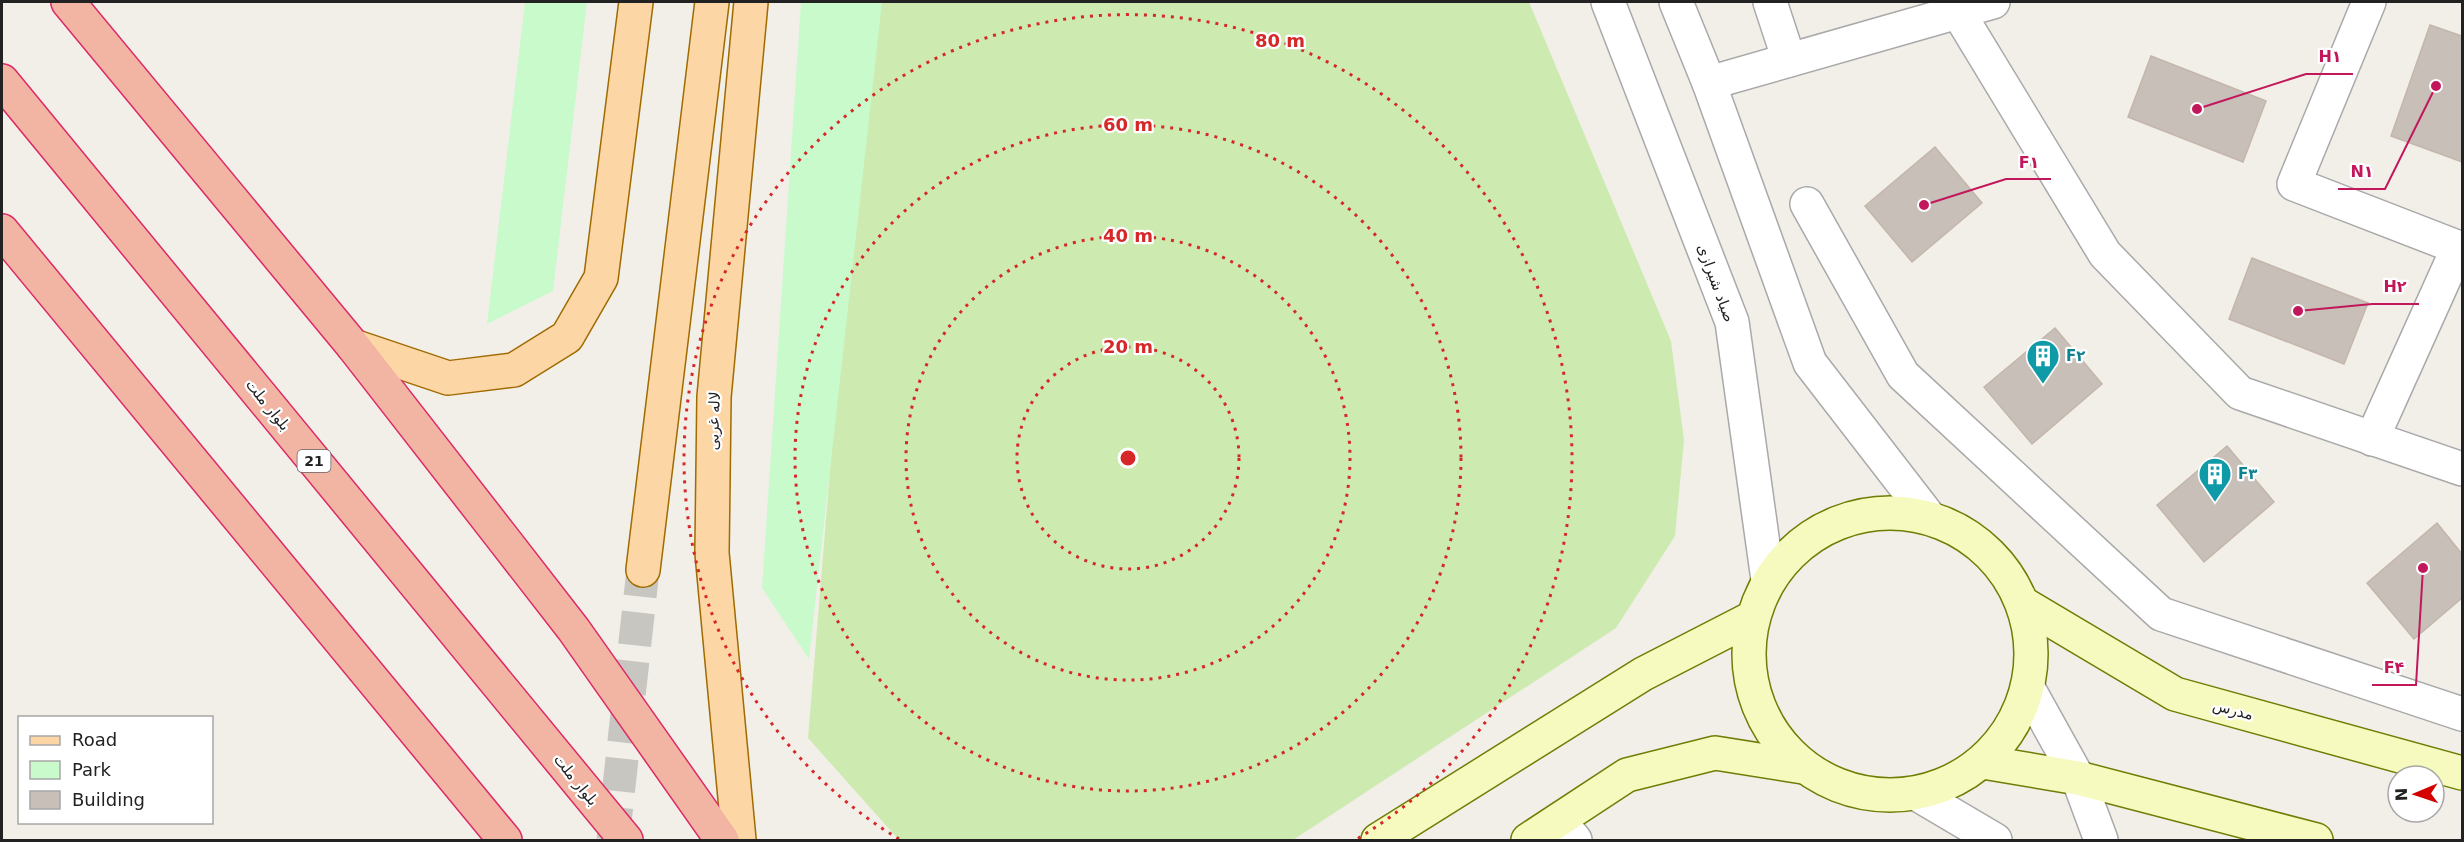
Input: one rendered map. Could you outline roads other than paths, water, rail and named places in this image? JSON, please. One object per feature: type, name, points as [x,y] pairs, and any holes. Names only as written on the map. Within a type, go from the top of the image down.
[{"type":"highway","points":[[68,2],[353,346],[574,630],[722,840]]},
{"type":"highway","name":"بلوار ملت","points":[[2,81],[626,840]]},
{"type":"highway","points":[[2,231],[505,840]]},
{"type":"main road","points":[[353,346],[448,378],[514,370],[567,337],[601,278],[636,2]]},
{"type":"main road","points":[[643,570],[712,2]]},
{"type":"main road","name":"لاله غربی","points":[[739,840],[712,553],[714,397],[752,2]]},
{"type":"main road","points":[[1883,511],[1929,517],[1968,535],[2001,564],[2022,603],[2032,645],[2028,688],[2011,728],[1983,762],[1952,782],[1917,794],[1877,796],[1838,787],[1803,767],[1774,738],[1755,701],[1748,660],[1752,618],[1768,580],[1798,544],[1838,521],[1883,511]]},
{"type":"main road","name":"مدرس","points":[[2022,603],[2175,694],[2463,773]]},
{"type":"main road","points":[[1378,840],[1644,674],[1752,618]]},
{"type":"main road","points":[[1528,840],[1567,830],[1627,775],[1715,753],[1803,767]]},
{"type":"main road","points":[[1983,762],[2078,778],[2316,840]]},
{"type":"street","name":"صیاد شیرازی","points":[[1608,2],[1732,322],[1768,580]]},
{"type":"street","points":[[1676,2],[1709,83],[1810,363],[1929,517]]},
{"type":"street","points":[[1770,2],[1789,60]]},
{"type":"street","points":[[1709,83],[1993,2]]},
{"type":"street","points":[[2369,2],[2294,184],[2460,248],[2372,439]]},
{"type":"street","points":[[1958,12],[2105,254],[2240,393],[2463,470]]},
{"type":"street","points":[[1807,204],[1903,375],[2161,614],[2463,714]]},
{"type":"street","points":[[2028,688],[2078,778],[2101,840]]},
{"type":"street","points":[[1917,794],[1995,840]]},
{"type":"tunnel","points":[[613,840],[643,570]]},
{"type":"place","name":"N۱","points":[[2436,86]]},
{"type":"place","name":"H۱","points":[[2197,109]]},
{"type":"place","name":"F۱","points":[[1924,205]]},
{"type":"place","name":"H۲","points":[[2298,311]]},
{"type":"place","name":"F۲","points":[[2043,385]]},
{"type":"place","name":"F۳","points":[[2215,503]]},
{"type":"place","name":"F۴","points":[[2423,568]]}]
